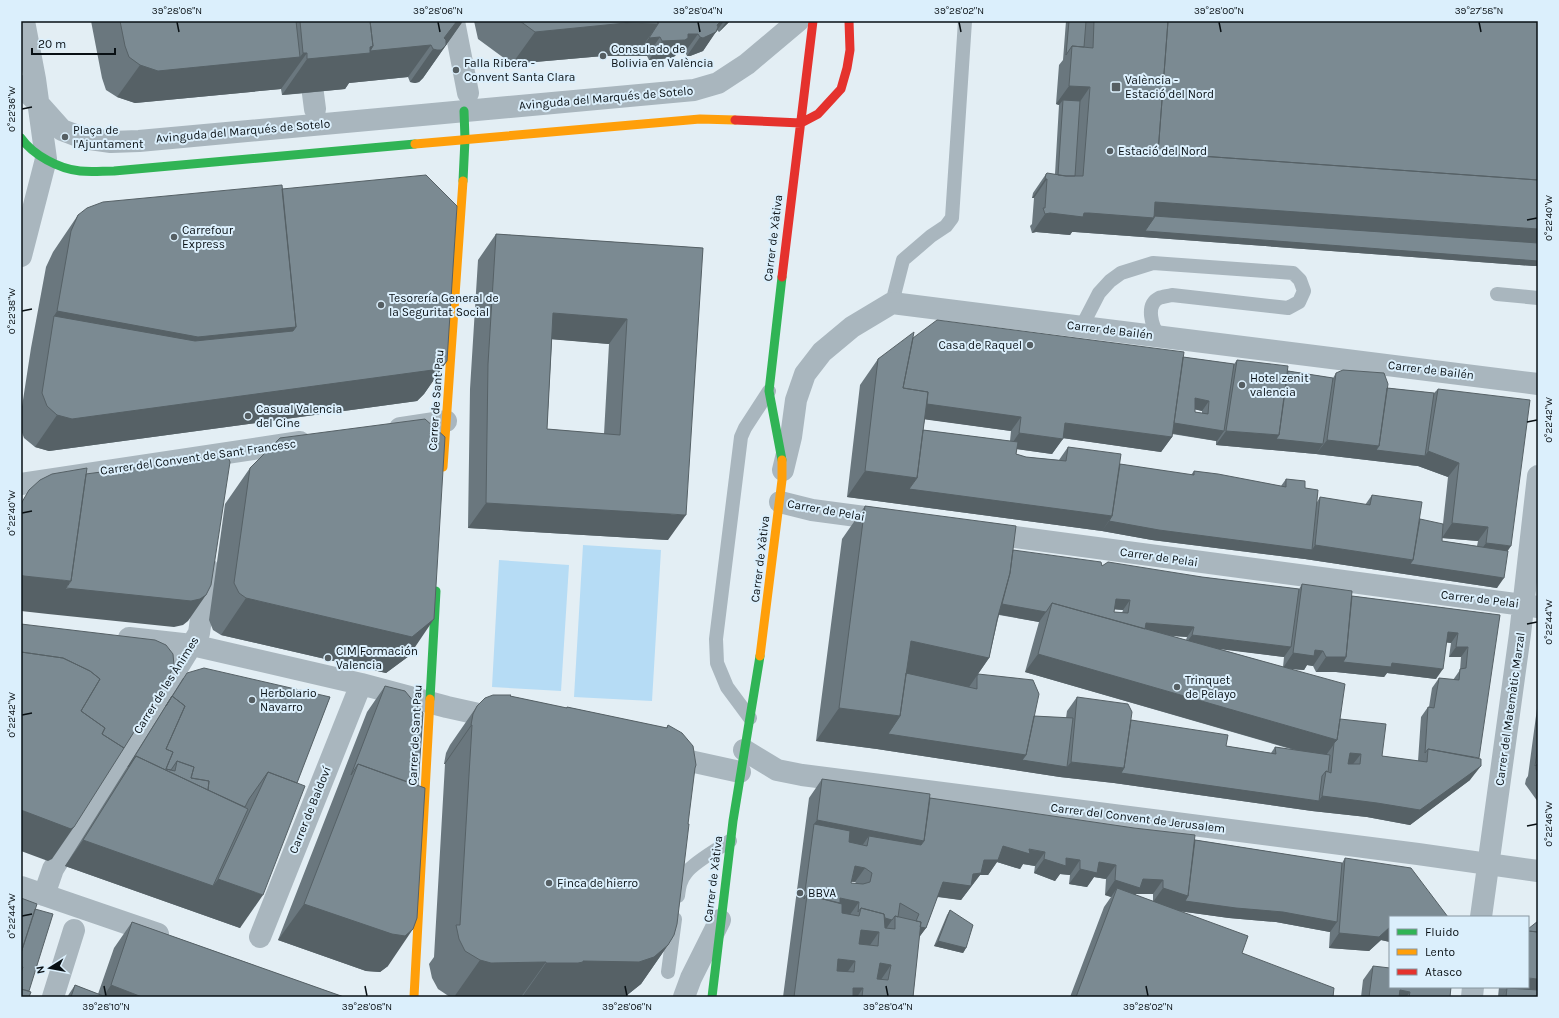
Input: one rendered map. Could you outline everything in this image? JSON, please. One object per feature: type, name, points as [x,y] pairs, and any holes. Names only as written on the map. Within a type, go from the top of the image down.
[{"type":"street","points":[[22,251],[46,159],[35,79],[24,21]]},
{"type":"street","points":[[454,21],[466,102],[465,139]]},
{"type":"street","name":"Avinguda del Marqués de Sotelo","points":[[37,102],[62,130],[83,138],[111,142],[138,141],[466,102],[694,90],[718,84],[748,64],[798,21]]},
{"type":"street","name":"Carrer de Xàtiva","points":[[712,997],[730,841],[740,772],[758,670],[780,502],[783,470],[779,439],[771,406],[769,390],[812,21]]},
{"type":"street","points":[[21,138],[23,142],[46,159],[77,171],[114,171],[700,119],[801,123],[818,114],[840,89],[847,68],[850,50],[849,21]]},
{"type":"street","points":[[21,86],[37,102]]},
{"type":"street","points":[[312,86],[315,109]]},
{"type":"street","name":"Carrer de Sant Pau","points":[[443,473],[465,139]]},
{"type":"street","points":[[783,470],[796,400],[805,374],[822,352],[852,327],[892,303]]},
{"type":"street","name":"Carrer de Bailén","points":[[892,303],[1538,384]]},
{"type":"street","points":[[380,430],[446,420]]},
{"type":"street","name":"Carrer del Convent de Sant Francesc","points":[[21,484],[317,440]]},
{"type":"street","points":[[220,477],[224,453]]},
{"type":"street","name":"Carrer del Matemàtic Marzal","points":[[1481,916],[1531,606],[1538,476]]},
{"type":"street","name":"Carrer de Pelai","points":[[780,502],[812,510],[905,523]]},
{"type":"street","name":"Carrer de Pelai","points":[[968,531],[1531,606]]},
{"type":"street","name":"Carrer de les Ànimes","points":[[44,895],[53,869],[199,633],[211,547]]},
{"type":"street","name":"Carrer de Sant Pau","points":[[414,997],[436,583]]},
{"type":"street","points":[[106,635],[192,645],[524,724]]},
{"type":"street","name":"Carrer de Baldoví","points":[[260,937],[361,684]]},
{"type":"street","name":"Carrer del Convent de Jerusalem","points":[[744,750],[777,770],[802,775],[1538,871]]},
{"type":"street","points":[[646,751],[740,772]]},
{"type":"street","points":[[21,887],[177,941]]},
{"type":"street","points":[[684,997],[691,978],[721,919]]},
{"type":"street","points":[[53,997],[74,930]]},
{"type":"lane","points":[[892,303],[903,260],[931,236],[946,226],[952,218],[965,21]]},
{"type":"lane","points":[[1082,326],[1100,293],[1110,281],[1121,273],[1153,263],[1292,273],[1300,280],[1304,291],[1299,302],[1288,308],[1172,296],[1158,298],[1153,304],[1151,321],[1158,336]]},
{"type":"lane","points":[[1497,294],[1538,298]]},
{"type":"lane","points":[[750,718],[727,687],[717,663],[716,639],[741,437],[769,390]]},
{"type":"lane","points":[[668,972],[680,884],[686,872],[712,852],[730,841]]},
{"type":"shaded area","points":[[583,545],[661,550],[652,701],[574,697]]},
{"type":"shaded area","points":[[499,560],[569,565],[561,691],[492,687]]},
{"type":"building","points":[[120,21],[296,21],[300,57],[158,71],[140,65],[129,57],[125,46]]},
{"type":"building","points":[[300,21],[370,21],[373,46],[370,47],[370,53],[307,59],[307,53],[303,53]]},
{"type":"building","points":[[370,21],[457,21],[444,38],[446,40],[446,45],[441,50],[433,49],[431,45],[370,51],[373,46]]},
{"type":"building","points":[[520,21],[658,21],[658,24],[626,23],[535,32]]},
{"type":"building","points":[[658,21],[721,21],[717,25],[718,27],[716,32],[703,38],[698,34],[688,34],[688,38],[685,40],[662,41],[660,37],[649,38],[658,24]]},
{"type":"building","points":[[1069,21],[1086,21],[1084,47],[1072,46],[1066,55]]},
{"type":"building","name":"Estació del Nord","points":[[1094,21],[1168,21],[1158,153],[1538,180],[1538,229],[1155,202],[1154,218],[1089,213],[1084,213],[1083,217],[1050,213],[1045,214],[1043,208],[1045,208],[1047,179],[1045,179],[1047,173],[1066,176],[1083,176],[1090,87],[1069,86],[1072,46],[1093,48]]},
{"type":"building","points":[[1168,21],[1538,21],[1538,180],[1158,153]]},
{"type":"building","points":[[1063,100],[1080,101],[1075,176],[1058,175]]},
{"type":"building","points":[[426,175],[457,206],[447,361],[440,369],[72,419],[57,415],[47,406],[42,393],[54,316],[195,341],[293,331],[296,327],[282,189]]},
{"type":"building","points":[[282,185],[296,327],[198,337],[57,311],[71,231],[78,215],[87,208],[103,202]]},
{"type":"building","points":[[1154,216],[1538,243],[1538,261],[1145,231]]},
{"type":"building","points":[[496,234],[703,248],[686,515],[486,503],[488,364]],"holes":[[[553,313],[627,319],[620,435],[547,429]]]},
{"type":"building","points":[[937,320],[1184,352],[1172,437],[1065,423],[1063,439],[1019,433],[1021,417],[927,404],[928,392],[903,388],[913,338]]},
{"type":"building","points":[[914,332],[903,388],[928,392],[917,478],[865,471],[878,359]]},
{"type":"building","points":[[1183,357],[1234,364],[1224,431],[1174,423]],"holes":[[[1195,398],[1209,401],[1208,414],[1195,412]]]},
{"type":"building","points":[[1237,360],[1288,366],[1279,435],[1226,431]]},
{"type":"building","points":[[1343,370],[1384,373],[1388,384],[1379,446],[1327,440],[1336,373]]},
{"type":"building","points":[[1288,371],[1333,378],[1323,444],[1276,439],[1279,435]]},
{"type":"building","points":[[1387,388],[1434,393],[1425,456],[1376,450],[1379,446]]},
{"type":"building","points":[[1438,389],[1530,400],[1511,546],[1486,543],[1488,527],[1452,523],[1459,463],[1428,451]]},
{"type":"building","points":[[425,419],[445,437],[434,619],[412,637],[246,598],[239,593],[234,583],[250,468],[280,438]]},
{"type":"building","points":[[923,430],[1018,442],[1016,454],[1026,457],[1066,461],[1068,447],[1121,454],[1112,516],[909,489],[917,478]]},
{"type":"building","points":[[223,456],[228,457],[230,462],[211,585],[206,595],[200,599],[191,601],[66,588],[71,581],[86,474]]},
{"type":"building","points":[[1120,464],[1194,475],[1194,471],[1218,474],[1286,487],[1286,479],[1305,481],[1305,488],[1318,490],[1312,550],[1159,530],[1109,521],[1112,516]]},
{"type":"building","points":[[87,468],[71,581],[21,575],[21,506],[29,490],[40,480],[52,474]]},
{"type":"building","points":[[1372,495],[1422,502],[1413,560],[1315,545],[1320,497],[1370,505]]},
{"type":"building","points":[[865,506],[1016,526],[1010,573],[997,620],[989,658],[911,641],[900,716],[839,708]]},
{"type":"building","points":[[1420,519],[1443,524],[1442,541],[1508,551],[1504,578],[1410,564],[1413,560]]},
{"type":"building","points":[[1013,550],[1101,562],[1102,566],[1108,562],[1202,577],[1299,589],[1291,647],[1192,635],[1194,627],[1146,623],[1145,629],[1052,603],[1046,612],[1002,604],[1010,573]],"holes":[[[1116,599],[1130,600],[1128,613],[1114,612]]]},
{"type":"building","points":[[1302,584],[1352,591],[1346,657],[1326,657],[1323,651],[1315,650],[1314,656],[1293,653]]},
{"type":"building","points":[[1352,596],[1500,615],[1479,758],[1428,749],[1425,753],[1428,707],[1434,708],[1439,678],[1459,680],[1460,669],[1466,668],[1468,647],[1456,647],[1458,633],[1448,632],[1443,669],[1392,663],[1391,667],[1343,662],[1346,657]]},
{"type":"building","points":[[1052,603],[1345,684],[1337,740],[1038,654]]},
{"type":"building","points":[[21,624],[155,640],[166,645],[173,654],[174,665],[170,674],[124,748],[102,734],[105,728],[81,711],[100,679],[90,671],[63,658],[21,652]]},
{"type":"building","points":[[21,652],[63,658],[90,671],[100,679],[81,711],[105,728],[102,734],[124,748],[74,827],[71,829],[21,810]]},
{"type":"building","points":[[204,668],[330,697],[297,783],[268,772],[245,807],[208,790],[209,781],[191,778],[194,767],[177,761],[171,770],[166,769],[173,752],[166,749],[185,706],[172,696],[187,673]]},
{"type":"building","points":[[906,673],[977,689],[978,674],[1033,680],[1039,694],[1026,755],[888,734],[900,716]]},
{"type":"building","points":[[385,686],[405,691],[423,713],[418,786],[358,764],[351,775]]},
{"type":"building","name":"Finca de hierro","points":[[493,695],[511,695],[510,696],[667,728],[668,725],[682,733],[693,746],[696,765],[677,924],[674,935],[668,945],[654,957],[639,962],[583,961],[578,963],[491,963],[480,960],[465,951],[459,939],[456,925],[460,925],[471,725],[473,714],[477,706],[485,698]]},
{"type":"building","points":[[172,696],[185,706],[166,749],[173,752],[166,769],[175,771],[177,761],[194,767],[191,778],[209,781],[208,790],[136,756],[128,767]]},
{"type":"building","points":[[1077,697],[1128,704],[1132,712],[1124,768],[1071,762]]},
{"type":"building","points":[[1034,716],[1073,718],[1067,767],[1022,760],[1026,755]]},
{"type":"building","points":[[1340,719],[1386,724],[1382,756],[1427,762],[1428,749],[1481,759],[1481,766],[1420,810],[1322,796],[1326,771],[1331,773],[1334,743],[1337,740]],"holes":[[[1350,753],[1361,754],[1360,764],[1348,764]]]},
{"type":"building","points":[[1131,720],[1228,735],[1226,746],[1276,754],[1275,747],[1330,755],[1328,772],[1326,771],[1322,776],[1319,801],[1121,773],[1124,768]]},
{"type":"building","points":[[1538,745],[1538,765],[1535,766]]},
{"type":"building","points":[[136,756],[248,809],[213,886],[83,840]]},
{"type":"building","points":[[358,764],[425,788],[417,918],[413,929],[405,936],[392,934],[304,904]]},
{"type":"building","points":[[1536,765],[1538,765],[1538,773],[1536,769]]},
{"type":"building","points":[[268,772],[305,786],[263,895],[218,879]]},
{"type":"building","points":[[822,779],[930,794],[924,841],[817,820]]},
{"type":"building","points":[[930,798],[1134,828],[1195,835],[1188,896],[1163,888],[1163,880],[1143,879],[1140,888],[1115,880],[1116,865],[1099,862],[1097,873],[1080,869],[1080,860],[1066,858],[1066,866],[1044,859],[1045,852],[1029,849],[1030,854],[1003,846],[998,860],[984,860],[981,873],[973,874],[971,886],[943,882],[926,928],[920,927],[921,922],[916,921],[919,914],[900,903],[898,917],[895,916],[892,920],[885,918],[884,914],[861,908],[858,912],[859,902],[840,898],[840,903],[807,895],[804,899],[814,824],[850,831],[849,842],[867,846],[869,836],[921,845],[924,841]],"holes":[[[855,866],[865,868],[872,873],[870,882],[863,884],[851,883]]]},
{"type":"building","points":[[1195,840],[1342,863],[1337,922],[1283,912],[1236,908],[1185,901],[1188,896]]},
{"type":"building","points":[[1345,858],[1411,868],[1447,916],[1389,916],[1389,928],[1379,937],[1339,933]]},
{"type":"building","points":[[1117,888],[1248,936],[1242,953],[1334,988],[1333,997],[1076,997]]},
{"type":"building","points":[[807,895],[842,904],[842,913],[859,916],[861,908],[884,914],[885,928],[895,929],[895,916],[921,922],[913,997],[862,997],[863,988],[853,988],[853,997],[794,997]],"holes":[[[861,930],[879,932],[878,946],[859,944]],[[838,959],[855,961],[854,972],[837,971]],[[880,963],[891,965],[888,980],[877,979]]]},
{"type":"building","points":[[21,898],[37,904],[21,953]]},
{"type":"building","points":[[35,909],[53,914],[29,991],[21,989],[21,973],[23,967],[21,967],[21,953]]},
{"type":"building","points":[[950,910],[973,925],[966,948],[938,941]]},
{"type":"building","points":[[1538,921],[1538,932],[1529,931],[1529,928]]},
{"type":"building","points":[[132,922],[344,997],[142,997],[111,985]]},
{"type":"building","points":[[1529,931],[1538,932],[1538,979],[1529,978]]},
{"type":"building","points":[[1373,966],[1389,968],[1389,988],[1451,988],[1450,997],[1409,997],[1410,992],[1400,990],[1399,997],[1369,997]]},
{"type":"building","points":[[75,985],[106,997],[71,997]]},
{"type":"building","points":[[1507,988],[1538,990],[1538,997],[1506,997]]},
{"type":"building","points":[[21,989],[31,992],[29,997],[21,997]]},
{"type":"traffic: fast","points":[[463,181],[465,139],[464,111]]},
{"type":"traffic: fast","points":[[21,138],[32,150],[47,160],[72,170],[80,171],[114,171],[415,144]]},
{"type":"traffic: fast","points":[[782,277],[769,391],[782,460]]},
{"type":"traffic: fast","points":[[430,699],[436,591]]},
{"type":"traffic: fast","points":[[712,997],[733,821],[760,656]]},
{"type":"traffic: slow","points":[[415,144],[700,119],[735,120]]},
{"type":"traffic: slow","points":[[443,467],[463,181]]},
{"type":"traffic: slow","points":[[760,656],[782,480],[782,460]]},
{"type":"traffic: slow","points":[[414,997],[430,699]]},
{"type":"traffic: jam","points":[[782,277],[813,21]]},
{"type":"traffic: jam","points":[[735,120],[801,123],[818,114],[841,89],[850,50],[849,21]]},
{"type":"place","name":"Consulado de Bolivia en València","points":[[603,56]]},
{"type":"place","name":"Falla Ribera - Convent Santa Clara","points":[[456,70]]},
{"type":"place","name":"València - Estació del Nord","points":[[1116,87]]},
{"type":"place","name":"Plaça de l'Ajuntament","points":[[65,137]]},
{"type":"place","name":"Estació del Nord","points":[[1110,151]]},
{"type":"place","name":"Carrefour Express","points":[[174,237]]},
{"type":"place","name":"Tesorería General de la Seguritat Social","points":[[381,305]]},
{"type":"place","name":"Casa de Raquel","points":[[1030,345]]},
{"type":"place","name":"Hotel zenit valencia","points":[[1242,385]]},
{"type":"place","name":"Casual Valencia del Cine","points":[[248,416]]},
{"type":"place","name":"CIM Formación Valencia","points":[[328,658]]},
{"type":"place","name":"Trinquet de Pelayo","points":[[1177,687]]},
{"type":"place","name":"Herbolario Navarro","points":[[252,700]]},
{"type":"place","name":"Finca de hierro","points":[[549,883]]},
{"type":"place","name":"BBVA","points":[[800,893]]}]
